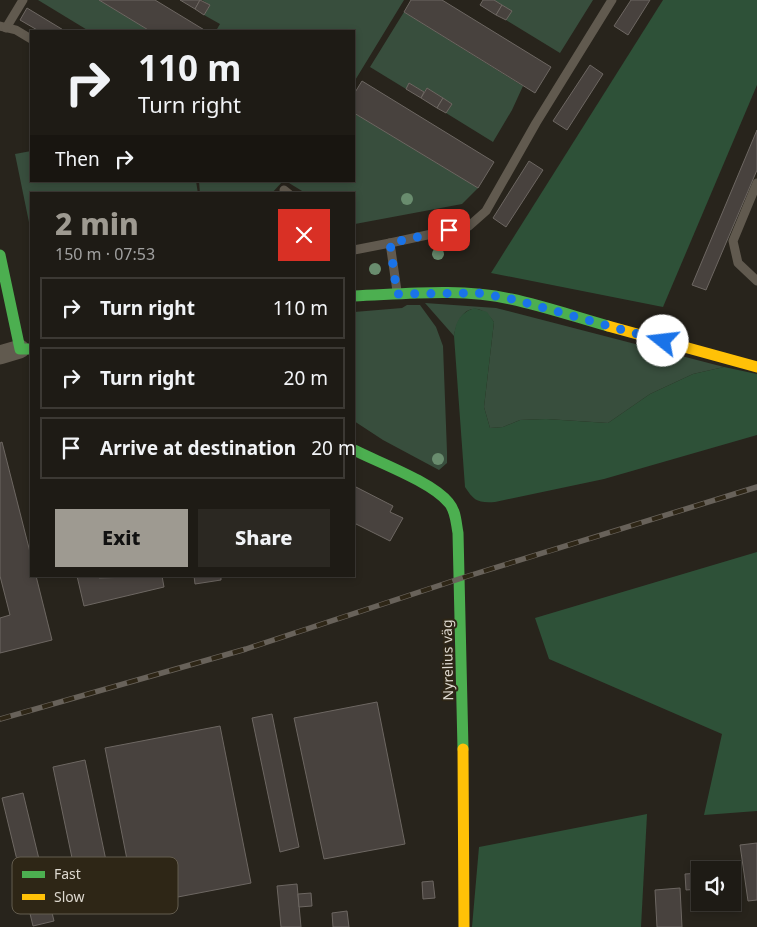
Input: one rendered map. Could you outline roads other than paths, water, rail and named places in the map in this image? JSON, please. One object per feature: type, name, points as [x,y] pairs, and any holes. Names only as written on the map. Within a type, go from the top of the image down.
[{"type":"street","points":[[0,255],[26,349],[0,355]]},
{"type":"street","points":[[355,296],[452,292],[478,293],[512,299],[757,367]]},
{"type":"street","name":"Nyrelius väg","points":[[355,450],[432,488],[443,496],[454,512],[458,533],[462,642],[464,927]]},
{"type":"lane","points":[[23,0],[3,27],[16,30],[30,39]]},
{"type":"lane","points":[[355,250],[469,226],[486,211],[536,123],[612,0]]},
{"type":"lane","points":[[757,183],[733,241],[738,263],[757,281]]},
{"type":"lane","points":[[390,243],[397,294]]},
{"type":"railway","points":[[0,719],[246,649],[465,577],[757,487]]}]
